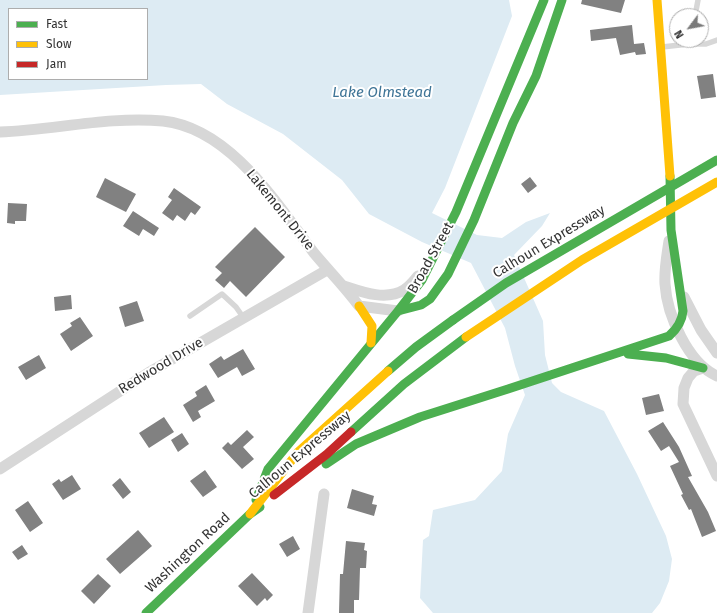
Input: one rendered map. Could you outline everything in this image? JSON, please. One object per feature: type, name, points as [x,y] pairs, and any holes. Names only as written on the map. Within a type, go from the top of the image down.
[{"type":"main road","name":"Broad Street","points":[[398,311],[422,280],[456,212],[544,0]]},
{"type":"main road","name":"Broad Street","points":[[398,311],[421,305],[430,299],[448,274],[474,220],[513,123],[536,76],[562,0]]},
{"type":"main road","points":[[250,514],[356,444],[420,417],[621,353],[669,336],[677,329],[682,319],[682,292],[671,230],[670,156],[657,0]]},
{"type":"main road","name":"Calhoun Expressway","points":[[250,514],[298,452],[354,400],[416,347],[506,283],[717,160]]},
{"type":"main road","name":"Calhoun Expressway","points":[[250,514],[327,454],[404,384],[466,337],[576,264],[717,182]]},
{"type":"main road","points":[[359,306],[372,326],[371,343]]},
{"type":"main road","points":[[250,514],[268,469],[398,311]]},
{"type":"main road","points":[[621,353],[662,356],[681,360],[703,368]]},
{"type":"main road","name":"Washington Road","points":[[146,613],[250,514]]},
{"type":"street","name":"Lakemont Drive","points":[[0,132],[30,131],[106,121],[164,121],[198,131],[222,146],[257,178],[327,270],[344,286],[359,306]]},
{"type":"street","points":[[671,230],[665,284],[670,312],[677,329],[703,368],[717,376]]},
{"type":"street","name":"Lakemont Drive","points":[[344,286],[369,294],[388,294],[404,290],[430,264]]},
{"type":"street","name":"Redwood Drive","points":[[0,469],[148,373],[327,270]]},
{"type":"street","points":[[682,292],[701,330],[717,353]]},
{"type":"street","points":[[359,306],[398,311]]},
{"type":"street","points":[[703,368],[694,371],[688,378],[684,388],[683,404],[717,476]]},
{"type":"street","points":[[308,613],[324,494]]},
{"type":"lane","points":[[661,48],[669,46]]},
{"type":"lane","points":[[190,316],[222,294],[236,306],[243,317]]},
{"type":"water","name":"Lake Olmstead","points":[[0,0],[509,0],[512,16],[445,188],[432,213],[477,235],[502,238],[526,222],[550,213],[542,226],[514,255],[543,321],[545,355],[552,383],[561,392],[604,411],[637,474],[666,536],[672,559],[669,581],[660,603],[652,613],[433,613],[420,598],[423,540],[429,536],[433,510],[475,500],[502,471],[508,434],[525,395],[515,366],[505,328],[471,263],[422,242],[369,214],[342,180],[283,134],[227,104],[201,84],[0,95]]},
{"type":"building","points":[[582,0],[625,0],[621,13],[581,4]]},
{"type":"building","points":[[632,25],[634,44],[644,43],[646,54],[636,55],[635,52],[620,55],[616,38],[591,41],[590,30]]},
{"type":"building","points":[[713,74],[716,97],[701,99],[697,76]]},
{"type":"building","points":[[530,177],[537,186],[528,193],[521,184]]},
{"type":"building","points":[[105,178],[136,194],[126,212],[96,197]]},
{"type":"building","points":[[174,188],[201,207],[195,215],[191,212],[185,221],[177,215],[173,221],[162,213],[172,200],[168,197]]},
{"type":"building","points":[[8,203],[27,204],[26,221],[15,221],[15,224],[7,223]]},
{"type":"building","points":[[133,211],[159,228],[154,236],[143,229],[139,236],[123,226]]},
{"type":"building","points":[[255,227],[285,257],[246,297],[230,281],[224,288],[215,280],[222,273],[215,267]]},
{"type":"building","points":[[71,295],[72,309],[55,311],[54,297]]},
{"type":"building","points":[[137,301],[144,321],[125,327],[119,307]]},
{"type":"building","points":[[80,317],[93,336],[71,351],[60,334],[72,326],[70,323]]},
{"type":"building","points":[[243,349],[255,369],[242,376],[237,367],[218,378],[209,364],[221,356],[224,360]]},
{"type":"building","points":[[39,355],[46,368],[26,380],[18,367]]},
{"type":"building","points":[[206,385],[215,401],[198,411],[201,417],[193,422],[183,405],[197,396],[195,392]]},
{"type":"building","points":[[659,394],[664,411],[646,415],[642,398]]},
{"type":"building","points":[[164,417],[174,432],[149,448],[139,433]]},
{"type":"building","points":[[663,422],[679,447],[692,476],[688,477],[708,512],[716,531],[702,537],[691,509],[689,510],[681,495],[683,494],[670,466],[679,462],[669,446],[661,451],[648,431]]},
{"type":"building","points":[[247,430],[254,437],[243,447],[254,459],[242,469],[222,448],[228,442],[231,445]]},
{"type":"building","points":[[182,433],[189,444],[178,452],[171,440]]},
{"type":"building","points":[[205,470],[217,487],[203,497],[190,481]]},
{"type":"building","points":[[72,475],[81,489],[63,500],[52,484],[59,479],[61,482]]},
{"type":"building","points":[[120,478],[131,492],[123,499],[112,485]]},
{"type":"building","points":[[352,489],[374,496],[372,504],[377,505],[374,516],[347,508]]},
{"type":"building","points":[[28,501],[43,523],[30,532],[15,510]]},
{"type":"building","points":[[138,530],[152,546],[120,574],[106,559]]},
{"type":"building","points":[[293,536],[300,549],[287,557],[279,544]]},
{"type":"building","points":[[346,541],[365,543],[364,550],[367,551],[366,568],[360,568],[359,600],[354,600],[354,613],[339,613],[340,574],[343,574]]},
{"type":"building","points":[[22,545],[28,554],[18,560],[12,552]]},
{"type":"building","points":[[252,573],[273,595],[267,601],[265,598],[257,606],[238,586]]},
{"type":"building","points":[[98,574],[111,586],[94,604],[81,591]]},
{"type":"traffic: fast","points":[[398,311],[422,280],[456,212],[544,0]]},
{"type":"traffic: fast","points":[[398,311],[421,305],[430,299],[448,274],[474,220],[513,123],[536,76],[562,0]]},
{"type":"traffic: fast","points":[[453,320],[506,283],[717,160]]},
{"type":"traffic: fast","points":[[508,389],[669,336],[677,328],[682,319],[683,311],[671,230],[670,176]]},
{"type":"traffic: fast","points":[[256,500],[268,469],[398,311]]},
{"type":"traffic: fast","points":[[388,371],[416,347],[453,320]]},
{"type":"traffic: fast","points":[[351,432],[404,384],[466,337]]},
{"type":"traffic: fast","points":[[628,354],[666,358],[703,368]]},
{"type":"traffic: fast","points":[[326,464],[356,444],[420,417],[508,389]]},
{"type":"traffic: fast","points":[[146,613],[250,514],[260,507]]},
{"type":"traffic: slow","points":[[657,0],[670,176]]},
{"type":"traffic: slow","points":[[466,337],[582,260],[717,182]]},
{"type":"traffic: slow","points":[[359,306],[372,326],[371,343]]},
{"type":"traffic: slow","points":[[250,514],[298,452],[388,371]]},
{"type":"traffic: jam","points":[[274,495],[327,454],[351,432]]}]
